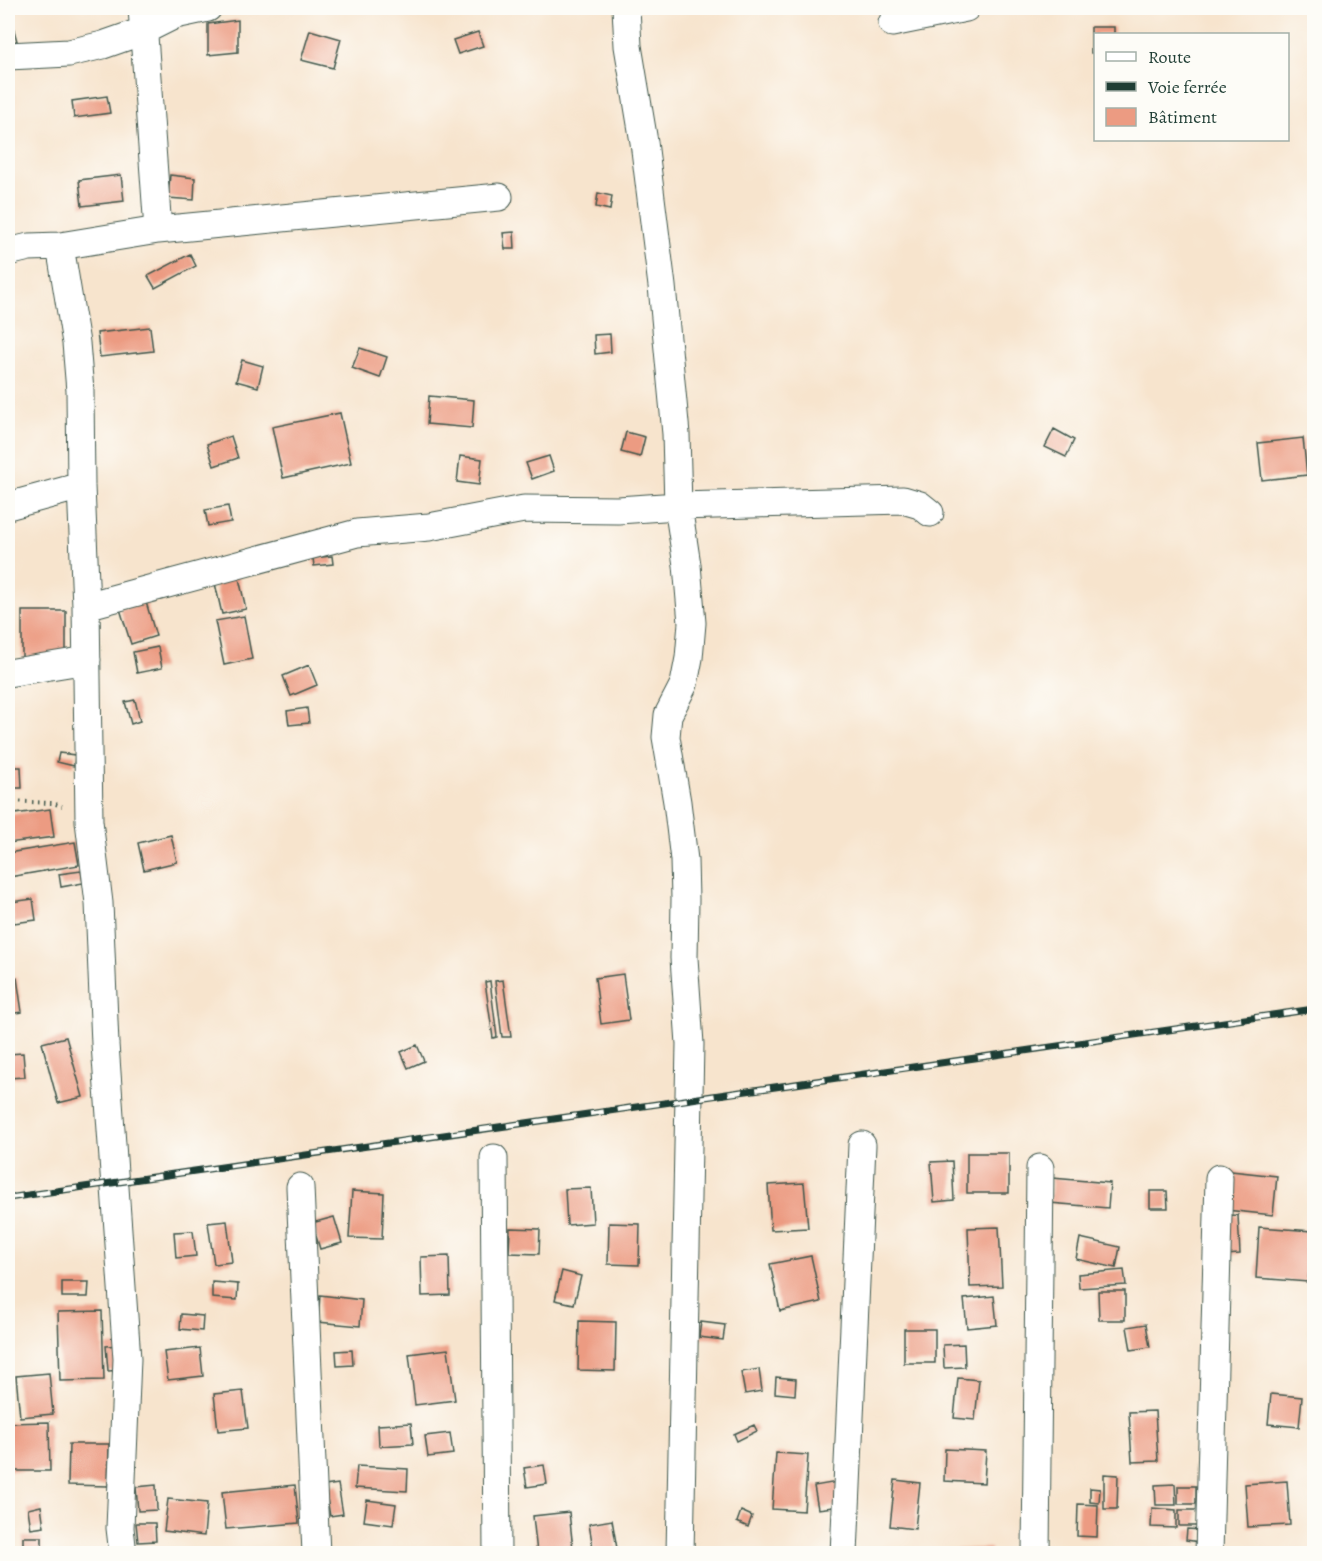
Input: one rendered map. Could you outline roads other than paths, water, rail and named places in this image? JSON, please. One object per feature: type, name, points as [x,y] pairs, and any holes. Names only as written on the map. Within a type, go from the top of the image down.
[{"type":"street","points":[[8,56],[69,53],[103,45],[143,19],[208,8]]},
{"type":"street","points":[[626,8],[628,46],[644,142],[662,286],[676,434],[678,506],[687,565],[692,623],[684,684],[668,715],[666,737],[684,860],[684,958],[690,1044],[680,1554]]},
{"type":"street","points":[[892,23],[966,8]]},
{"type":"street","points":[[143,19],[158,230]]},
{"type":"street","points":[[8,252],[29,247],[60,246],[158,230],[499,197]]},
{"type":"street","points":[[60,246],[76,343],[80,391],[89,821],[99,903],[105,1044],[127,1359],[120,1528],[123,1554]]},
{"type":"street","points":[[8,506],[81,486]]},
{"type":"street","points":[[86,606],[357,533],[429,527],[524,509],[618,510],[678,506],[903,500],[920,505],[930,513]]},
{"type":"street","points":[[8,673],[87,660]]},
{"type":"street","points":[[844,1554],[862,1145]]},
{"type":"street","points":[[494,1158],[497,1554]]},
{"type":"street","points":[[1036,1554],[1040,1168]]},
{"type":"street","points":[[1209,1554],[1219,1178]]},
{"type":"street","points":[[300,1187],[316,1554]]},
{"type":"railway","points":[[8,1198],[1314,1009]]}]
